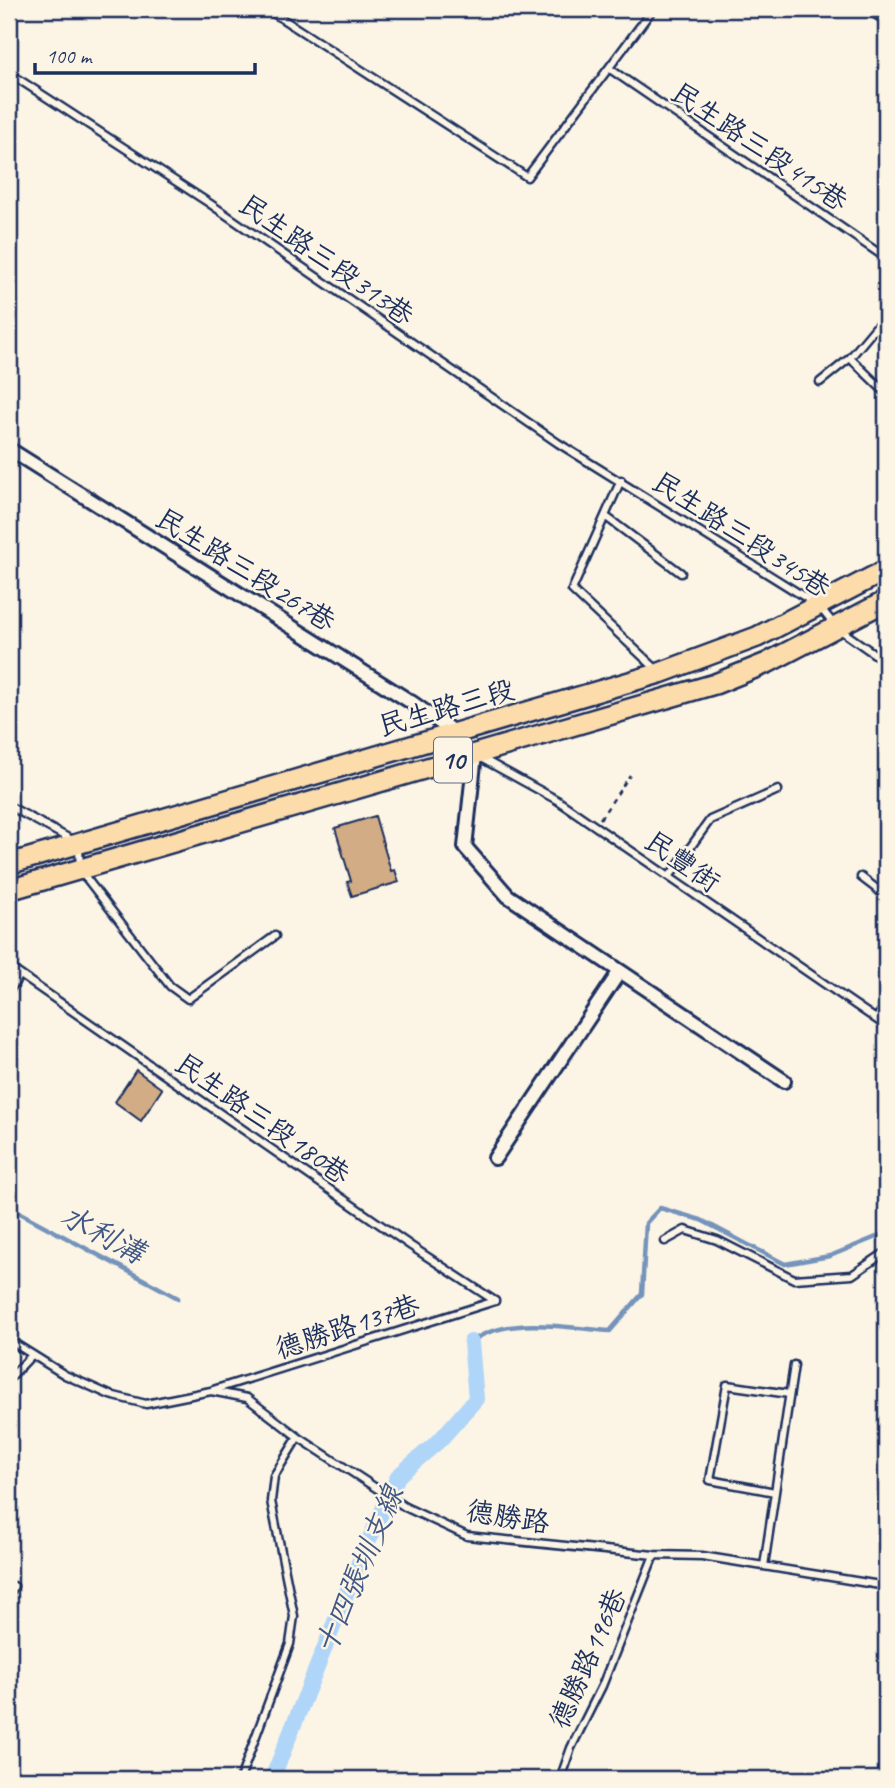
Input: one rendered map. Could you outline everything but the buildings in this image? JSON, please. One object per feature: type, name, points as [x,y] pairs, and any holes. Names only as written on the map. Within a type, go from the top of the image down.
[{"type":"main road","name":"民生路三段","points":[[9,890],[80,870],[465,744],[660,673],[757,637],[886,570]]},
{"type":"main road","name":"民生路三段","points":[[9,864],[465,744],[715,684],[767,663],[886,601]]},
{"type":"street","name":"民生路三段267巷","points":[[9,449],[411,702],[465,744]]},
{"type":"street","points":[[465,744],[465,847],[508,895],[784,1081]]},
{"type":"street","points":[[495,1157],[620,971]]},
{"type":"lane","points":[[267,9],[527,177],[653,9]]},
{"type":"lane","points":[[867,9],[886,21]]},
{"type":"lane","name":"民生路三段415巷","points":[[610,69],[886,258]]},
{"type":"lane","name":"民生路三段313巷","points":[[9,73],[209,203],[558,443],[621,480]]},
{"type":"lane","points":[[820,382],[850,358],[886,315]]},
{"type":"lane","points":[[850,358],[886,393]]},
{"type":"lane","points":[[621,480],[572,590],[660,673]]},
{"type":"lane","name":"民生路三段345巷","points":[[621,480],[820,606],[836,627],[886,662]]},
{"type":"lane","points":[[605,516],[681,573]]},
{"type":"lane","name":"民豐街","points":[[465,744],[557,800],[886,1026]]},
{"type":"lane","points":[[669,877],[710,820],[778,790]]},
{"type":"lane","points":[[9,806],[78,844],[80,870],[170,986],[188,999],[275,936]]},
{"type":"lane","points":[[862,877],[886,897]]},
{"type":"lane","name":"民生路三段180巷","points":[[9,967],[411,1246],[495,1301]]},
{"type":"lane","points":[[9,991],[19,975]]},
{"type":"lane","points":[[876,1019],[886,1005]]},
{"type":"lane","points":[[665,1241],[685,1230],[717,1240],[794,1279],[852,1275],[883,1254],[886,1255]]},
{"type":"lane","name":"德勝路137巷","points":[[211,1391],[495,1301]]},
{"type":"lane","name":"德勝路","points":[[9,1340],[65,1375],[99,1390],[146,1404],[211,1391],[247,1398],[298,1437],[405,1507],[467,1536],[654,1555],[702,1556],[886,1586]]},
{"type":"lane","points":[[9,1379],[32,1355]]},
{"type":"lane","points":[[764,1566],[794,1365]]},
{"type":"lane","points":[[775,1492],[710,1480],[727,1385],[789,1394]]},
{"type":"lane","points":[[240,1779],[291,1635],[294,1616],[271,1501],[274,1476],[298,1437]]},
{"type":"lane","name":"德勝路196巷","points":[[560,1779],[571,1748],[602,1686],[654,1555]]},
{"type":"lane","points":[[9,1595],[14,1586]]},
{"type":"path","points":[[595,826],[630,775]]},
{"type":"waterway","name":"水利溝","points":[[9,1207],[178,1298]]},
{"type":"waterway","points":[[471,1342],[502,1328],[519,1326],[610,1331],[642,1294],[646,1223],[660,1208],[701,1220],[785,1264],[830,1256],[886,1233]]},
{"type":"waterway","name":"十四張圳支線","points":[[272,1779],[357,1567],[398,1476],[440,1440],[476,1399],[471,1342]]}]
